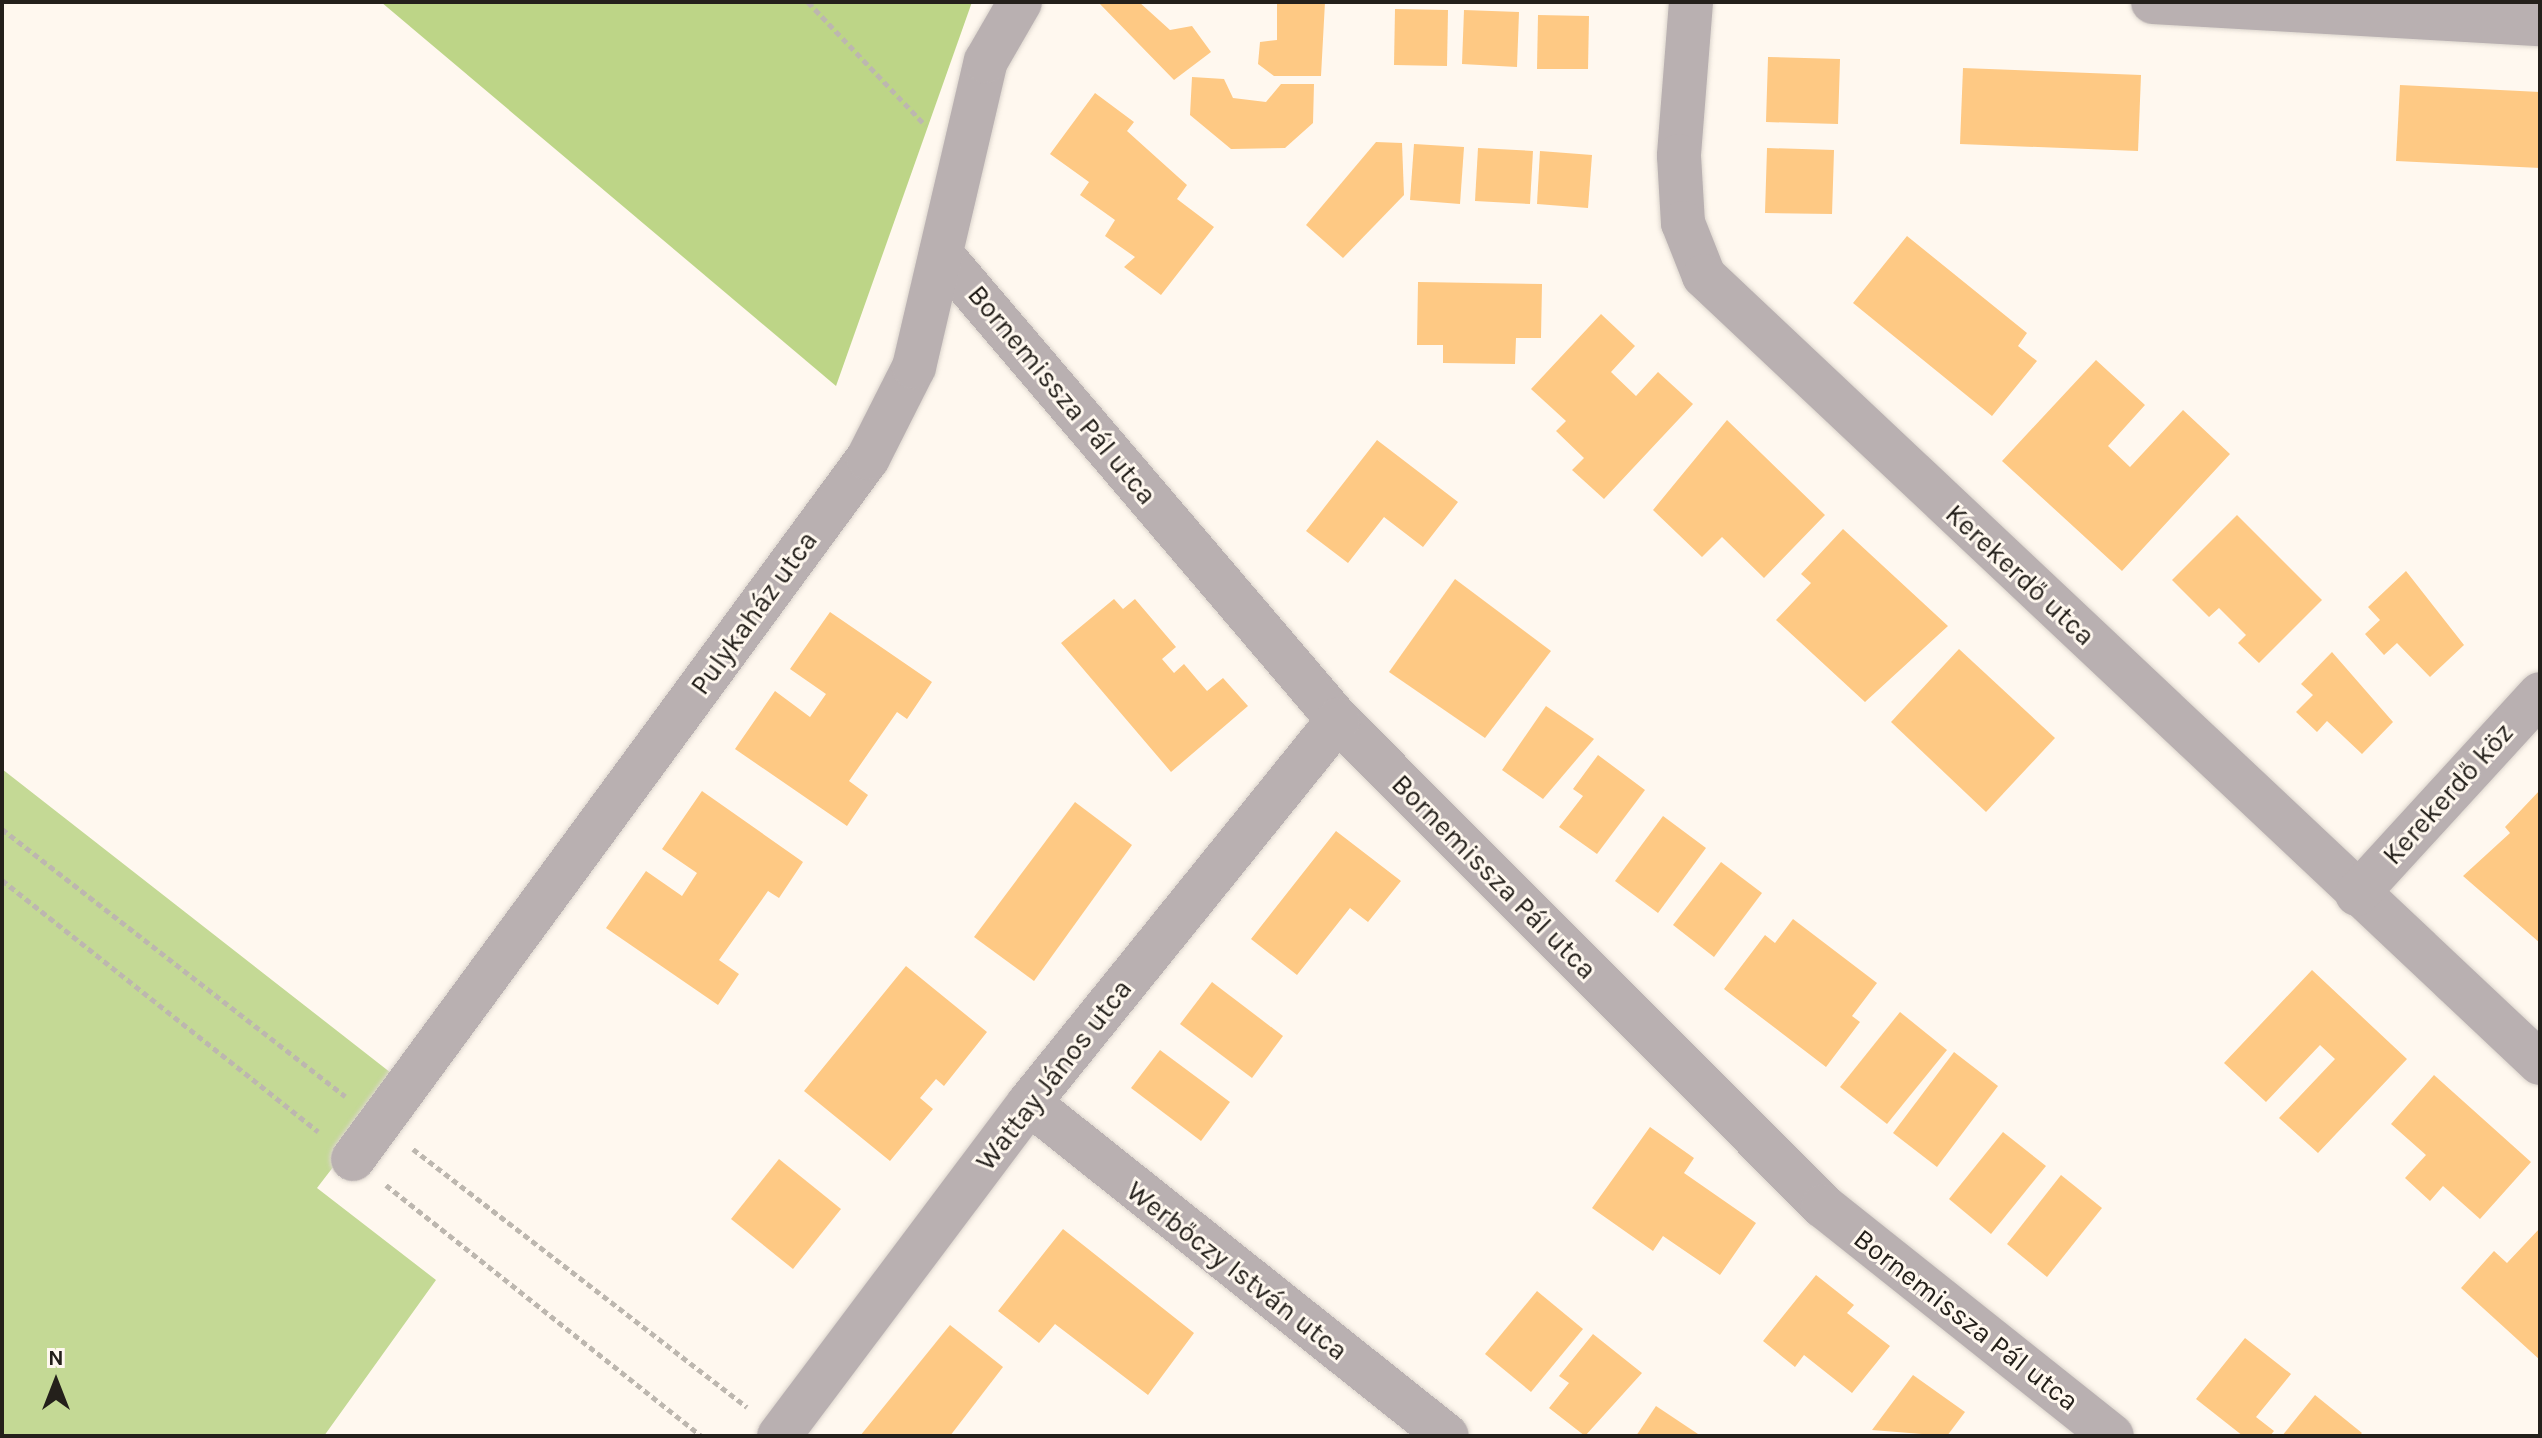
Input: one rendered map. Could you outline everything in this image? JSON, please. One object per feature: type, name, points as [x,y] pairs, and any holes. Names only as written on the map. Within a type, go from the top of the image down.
[{"type":"street","name":"Pulykaház utca","points":[[353,1159],[868,458],[914,367],[986,61],[1020,2]]},
{"type":"street","name":"Kerekerdő utca","points":[[1691,2],[1681,183],[1683,223],[1704,276],[2540,1063]]},
{"type":"street","points":[[2153,2],[2295,6],[2540,24]]},
{"type":"street","name":"Bornemissza Pál utca","points":[[941,254],[1338,720],[1823,1206],[2112,1436]]},
{"type":"street","name":"Kerekerdő köz","points":[[2357,894],[2540,694]]},
{"type":"street","name":"Wattay János utca","points":[[779,1436],[1029,1103],[1338,720]]},
{"type":"street","name":"Werbőczy István utca","points":[[1029,1103],[1447,1436]]},
{"type":"path","points":[[808,2],[962,164]]},
{"type":"green space","points":[[381,2],[972,2],[836,386]]},
{"type":"green space","points":[[2,769],[400,1080],[317,1188],[436,1280],[324,1436],[2,1436]]},
{"type":"building","points":[[1098,2],[1139,2],[1170,30],[1192,26],[1211,52],[1174,80]]},
{"type":"building","points":[[1277,2],[1325,2],[1321,76],[1274,76],[1258,64],[1260,42],[1277,40]]},
{"type":"building","points":[[1395,9],[1448,10],[1447,66],[1394,65]]},
{"type":"building","points":[[1464,10],[1519,12],[1517,67],[1462,64]]},
{"type":"building","points":[[1538,15],[1589,16],[1588,69],[1537,69]]},
{"type":"building","points":[[1768,57],[1840,59],[1838,124],[1766,122]]},
{"type":"building","points":[[1963,68],[2141,75],[2138,151],[1960,144]]},
{"type":"building","points":[[1192,77],[1224,79],[1233,98],[1266,102],[1281,84],[1314,84],[1313,123],[1285,148],[1231,149],[1190,115]]},
{"type":"building","points":[[2400,85],[2540,92],[2540,168],[2396,161]]},
{"type":"building","points":[[1095,93],[1134,122],[1127,131],[1187,185],[1177,199],[1214,227],[1161,295],[1124,267],[1135,257],[1105,236],[1115,220],[1080,195],[1089,182],[1050,154]]},
{"type":"building","points":[[1376,142],[1402,143],[1404,195],[1343,258],[1306,225]]},
{"type":"building","points":[[1414,144],[1464,147],[1460,204],[1410,200]]},
{"type":"building","points":[[1478,148],[1533,151],[1530,204],[1475,201]]},
{"type":"building","points":[[1767,148],[1834,150],[1832,214],[1765,213]]},
{"type":"building","points":[[1540,151],[1592,155],[1588,208],[1537,204]]},
{"type":"building","points":[[1907,236],[2027,333],[2018,346],[2037,361],[1992,416],[1853,303]]},
{"type":"building","points":[[1418,282],[1542,284],[1541,338],[1516,338],[1515,364],[1443,363],[1443,345],[1417,345]]},
{"type":"building","points":[[1601,314],[1635,346],[1611,372],[1636,396],[1658,372],[1693,404],[1604,499],[1572,470],[1584,458],[1556,431],[1566,421],[1531,389]]},
{"type":"building","points":[[2096,360],[2145,405],[2108,446],[2130,467],[2183,410],[2230,454],[2122,571],[2002,461]]},
{"type":"building","points":[[1727,420],[1825,515],[1764,578],[1722,537],[1702,557],[1653,510]]},
{"type":"building","points":[[1377,440],[1458,502],[1423,547],[1384,517],[1348,563],[1306,531]]},
{"type":"building","points":[[2237,515],[2322,600],[2259,663],[2238,643],[2246,635],[2219,608],[2209,617],[2172,580]]},
{"type":"building","points":[[1843,529],[1948,626],[1865,702],[1776,620],[1811,583],[1801,574]]},
{"type":"building","points":[[2406,571],[2464,645],[2430,677],[2397,643],[2384,655],[2365,634],[2380,620],[2368,607]]},
{"type":"building","points":[[1455,579],[1551,651],[1485,738],[1389,672]]},
{"type":"building","points":[[1114,599],[1123,609],[1135,599],[1176,647],[1162,659],[1174,673],[1184,664],[1207,691],[1223,678],[1248,706],[1171,772],[1061,643]]},
{"type":"building","points":[[830,612],[932,682],[907,719],[897,712],[849,781],[868,795],[847,826],[735,749],[775,691],[810,717],[826,694],[790,669]]},
{"type":"building","points":[[1959,649],[2055,738],[1986,812],[1891,722]]},
{"type":"building","points":[[2332,652],[2393,722],[2362,754],[2327,721],[2317,732],[2296,712],[2313,695],[2301,684]]},
{"type":"building","points":[[1546,706],[1594,739],[1543,799],[1502,770]]},
{"type":"building","points":[[1598,755],[1645,790],[1597,854],[1559,827],[1583,796],[1573,789]]},
{"type":"building","points":[[2540,790],[2540,943],[2463,876],[2510,833],[2505,827]]},
{"type":"building","points":[[702,791],[803,862],[779,898],[768,891],[719,960],[739,974],[718,1005],[606,928],[646,871],[682,896],[697,873],[662,849]]},
{"type":"building","points":[[1075,802],[1132,845],[1034,981],[974,937]]},
{"type":"building","points":[[1663,816],[1706,848],[1658,913],[1615,881]]},
{"type":"building","points":[[1336,831],[1401,881],[1368,922],[1350,908],[1297,975],[1251,939]]},
{"type":"building","points":[[1721,862],[1762,893],[1714,957],[1673,925]]},
{"type":"building","points":[[1793,919],[1877,983],[1852,1016],[1860,1022],[1826,1067],[1724,989],[1765,935],[1775,943]]},
{"type":"building","points":[[906,966],[987,1032],[944,1086],[936,1079],[920,1098],[933,1109],[890,1161],[804,1091]]},
{"type":"building","points":[[2312,970],[2407,1059],[2318,1153],[2279,1118],[2335,1059],[2320,1045],[2266,1102],[2224,1063]]},
{"type":"building","points":[[1212,982],[1283,1036],[1252,1078],[1180,1024]]},
{"type":"building","points":[[1900,1012],[1947,1050],[1887,1124],[1840,1087]]},
{"type":"building","points":[[1160,1050],[1230,1102],[1201,1141],[1131,1088]]},
{"type":"building","points":[[1954,1052],[1998,1086],[1937,1167],[1893,1133]]},
{"type":"building","points":[[2434,1075],[2531,1162],[2480,1219],[2443,1186],[2430,1201],[2405,1178],[2426,1155],[2391,1124]]},
{"type":"building","points":[[1650,1127],[1694,1158],[1684,1173],[1756,1223],[1720,1275],[1663,1236],[1653,1251],[1592,1208]]},
{"type":"building","points":[[2003,1132],[2046,1166],[1991,1234],[1949,1199]]},
{"type":"building","points":[[779,1159],[841,1209],[793,1269],[731,1219]]},
{"type":"building","points":[[2061,1175],[2102,1208],[2047,1277],[2007,1244]]},
{"type":"building","points":[[2540,1228],[2540,1360],[2461,1288],[2494,1251],[2507,1263]]},
{"type":"building","points":[[1063,1229],[1194,1333],[1148,1395],[1055,1324],[1039,1343],[998,1311]]},
{"type":"building","points":[[1816,1275],[1854,1305],[1847,1313],[1890,1346],[1852,1393],[1804,1355],[1795,1367],[1763,1341]]},
{"type":"building","points":[[1537,1291],[1583,1329],[1531,1392],[1485,1354]]},
{"type":"building","points":[[950,1325],[1003,1367],[950,1436],[860,1436]]},
{"type":"building","points":[[1593,1334],[1642,1373],[1585,1436],[1549,1408],[1569,1383],[1559,1376]]},
{"type":"building","points":[[2245,1338],[2291,1374],[2256,1417],[2274,1431],[2270,1436],[2243,1436],[2196,1399]]},
{"type":"building","points":[[1913,1375],[1965,1412],[1947,1436],[1872,1430]]},
{"type":"building","points":[[2315,1395],[2362,1433],[2359,1436],[2282,1436]]},
{"type":"building","points":[[1656,1406],[1701,1436],[1636,1436]]}]
